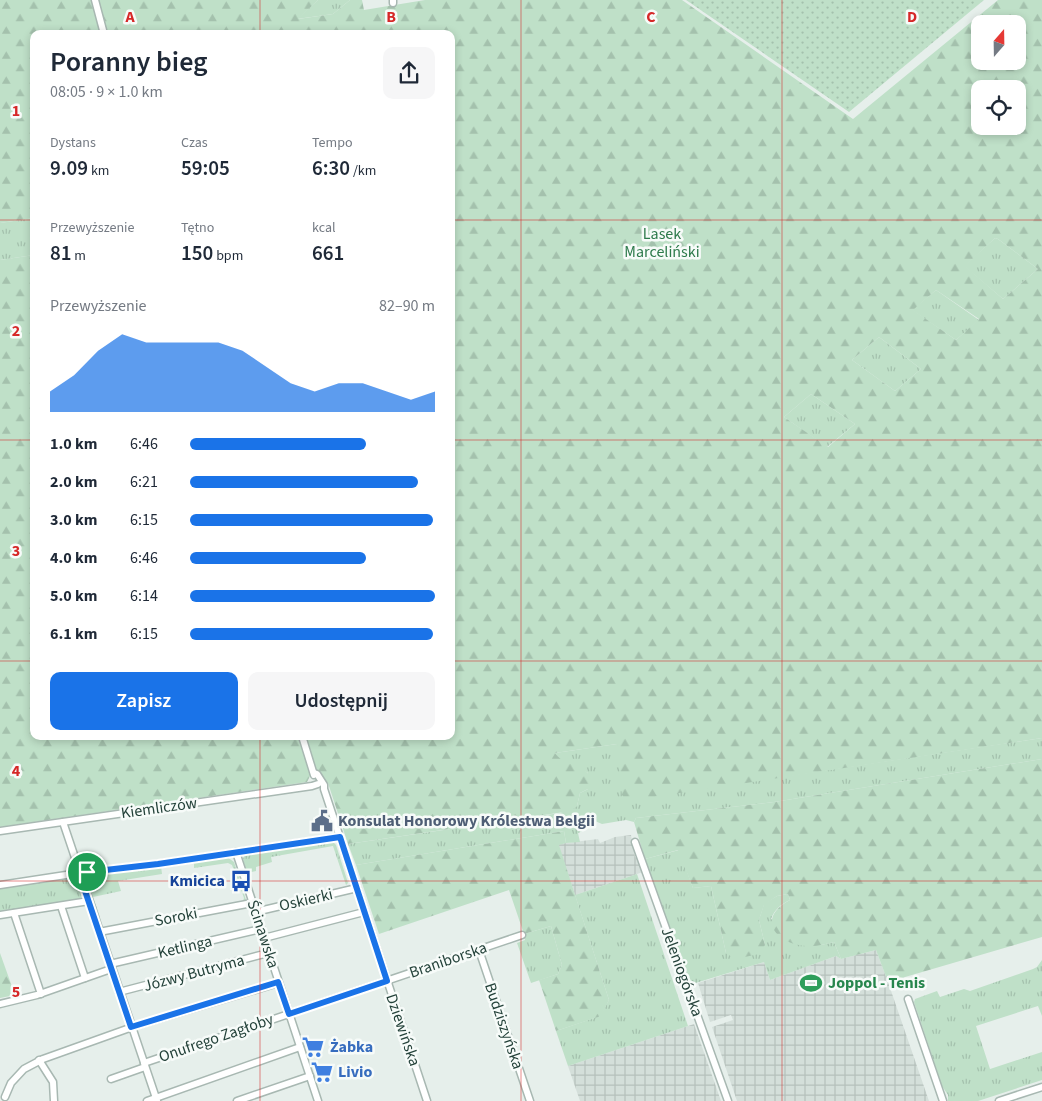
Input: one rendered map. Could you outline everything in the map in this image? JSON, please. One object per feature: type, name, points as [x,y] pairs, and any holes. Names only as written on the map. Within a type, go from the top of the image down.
[{"type":"street","points":[[95,0],[103,30]]},
{"type":"street","points":[[303,740],[314,776],[321,788],[324,789]]},
{"type":"street","name":"Dziewińska","points":[[314,773],[317,774],[324,785],[427,1101]]},
{"type":"street","name":"Kiemliczów","points":[[0,832],[318,784]]},
{"type":"street","points":[[63,822],[156,1099]]},
{"type":"street","points":[[0,885],[340,837]]},
{"type":"street","name":"Jeleniogórska","points":[[636,842],[728,1101]]},
{"type":"street","name":"Ścinawska","points":[[236,852],[318,1101]]},
{"type":"street","name":"Oskierki","points":[[255,912],[357,888]]},
{"type":"street","points":[[3,915],[89,902]]},
{"type":"street","name":"Soroki","points":[[99,932],[252,903]]},
{"type":"street","points":[[61,906],[85,978]]},
{"type":"street","points":[[264,938],[364,912]]},
{"type":"street","points":[[14,913],[41,994]]},
{"type":"street","name":"Ketlinga","points":[[0,1004],[41,994],[111,967],[261,930]]},
{"type":"street","name":"Braniborska","points":[[289,1014],[522,935]]},
{"type":"street","name":"Budziszyńska","points":[[478,950],[530,1101]]},
{"type":"street","name":"Józwy Butryma","points":[[119,992],[268,953]]},
{"type":"street","points":[[5,1097],[11,1083],[24,1069],[38,1060],[131,1027],[278,982]]},
{"type":"street","points":[[908,999],[943,1101]]},
{"type":"street","name":"Onufrego Zagłoby","points":[[111,1079],[289,1014]]},
{"type":"street","points":[[147,1101],[300,1047]]},
{"type":"street","points":[[38,1060],[53,1082],[54,1101]]},
{"type":"street","points":[[237,1101],[310,1076]]},
{"type":"street","points":[[999,1101],[1042,1087]]},
{"type":"shaded area","points":[[631,835],[635,857],[639,859],[643,872],[575,895],[558,844],[598,839],[600,843],[615,837]]},
{"type":"shaded area","points":[[876,950],[929,1101],[737,1101],[712,1027],[733,1020],[731,1015],[710,1022],[698,983],[764,962],[770,980],[836,956],[841,959]]},
{"type":"shaded area","points":[[694,1024],[721,1101],[580,1101],[568,1066]]},
{"type":"green space","name":"Lasek Marceliński","points":[[0,0],[318,0],[298,19],[333,14],[350,0],[362,0],[364,10],[425,0],[682,0],[853,119],[971,22],[971,70],[1026,70],[1026,15],[980,15],[998,0],[1042,0],[1042,738],[633,800],[627,800],[622,795],[617,744],[555,753],[559,758],[588,773],[593,783],[588,789],[580,793],[577,806],[571,811],[348,844],[328,783],[319,774],[310,776],[307,782],[0,827],[0,260],[30,256],[30,740],[455,740],[455,30],[30,30],[30,219],[0,223]],"holes":[[[995,238],[1038,269],[1003,299],[965,266]],[[936,290],[979,319],[956,340],[913,310]],[[879,337],[921,369],[895,391],[852,360]],[[811,394],[855,424],[828,447],[784,417]]]},
{"type":"green space","points":[[318,0],[350,0],[333,14],[297,19]]},
{"type":"green space","points":[[686,0],[984,0],[849,112]]},
{"type":"green space","points":[[30,219],[30,256],[0,260],[0,223]]},
{"type":"green space","points":[[995,238],[1038,269],[1003,299],[964,266]]},
{"type":"green space","points":[[936,290],[979,320],[956,340],[912,310]]},
{"type":"green space","points":[[879,337],[921,369],[895,391],[852,360]]},
{"type":"green space","points":[[811,394],[855,424],[827,447],[784,417]]},
{"type":"green space","points":[[1042,738],[1042,759],[774,802],[636,818],[634,822],[626,820],[602,824],[595,821],[583,823],[585,830],[578,833],[580,842],[566,843],[564,831],[356,865],[348,844],[560,813],[577,806],[580,793],[588,789],[588,773],[560,760],[555,753],[617,744],[767,779]]},
{"type":"green space","points":[[1042,759],[1042,937],[888,982],[876,950],[841,959],[834,942],[807,946],[786,941],[779,936],[772,922],[779,907],[790,900],[788,894],[777,896],[764,905],[759,920],[765,945],[759,954],[735,959],[726,953],[711,886],[693,888],[678,850],[645,859],[634,822],[636,818],[774,802]]},
{"type":"green space","points":[[564,831],[566,843],[559,845],[609,1000],[601,1016],[556,1031],[539,980],[558,974],[562,965],[551,926],[524,934],[509,890],[379,934],[356,865]]},
{"type":"green space","points":[[332,841],[336,845],[348,883],[346,885],[333,846],[271,857],[272,862],[256,867],[256,871],[247,873],[243,859],[245,854]]},
{"type":"green space","points":[[679,850],[693,888],[711,886],[726,953],[765,945],[759,920],[764,904],[777,896],[788,894],[790,900],[778,908],[771,919],[821,945],[834,942],[841,959],[836,956],[770,980],[764,962],[689,985],[645,859]]},
{"type":"green space","points":[[227,857],[234,862],[246,900],[243,901],[244,898],[232,865],[228,863],[194,868],[194,861],[202,860],[203,862]]},
{"type":"green space","points":[[161,866],[162,874],[118,881],[121,891],[93,897],[100,917],[98,918],[86,880],[90,874]]},
{"type":"green space","points":[[637,874],[688,1026],[568,1066],[556,1031],[600,1016],[609,1000],[575,895]]},
{"type":"green space","points":[[73,877],[78,882],[82,896],[78,901],[0,913],[0,887]]},
{"type":"green space","points":[[551,926],[562,965],[558,974],[531,983],[517,943],[525,940],[524,934]]},
{"type":"green space","points":[[0,953],[15,995],[0,998]]},
{"type":"green space","points":[[1042,960],[1042,1016],[1038,1006],[976,1026],[990,1069],[1042,1052],[1042,1080],[978,1101],[948,1101],[948,1095],[942,1086],[914,1002],[915,999],[937,991],[940,997],[964,989],[970,991],[1033,969]]},
{"type":"place","name":"Konsulat Honorowy Królestwa Belgii","points":[[322,821]]},
{"type":"place","name":"Kmicica","points":[[241,881]]},
{"type":"place","name":"Joppol - Tenis","points":[[811,983]]},
{"type":"place","name":"Żabka","points":[[313,1047]]},
{"type":"place","name":"Livio","points":[[322,1072]]},
{"type":"route","points":[[340,837],[387,981],[289,1014],[278,982],[131,1027],[79,873],[87,872],[158,864],[340,837]]}]
